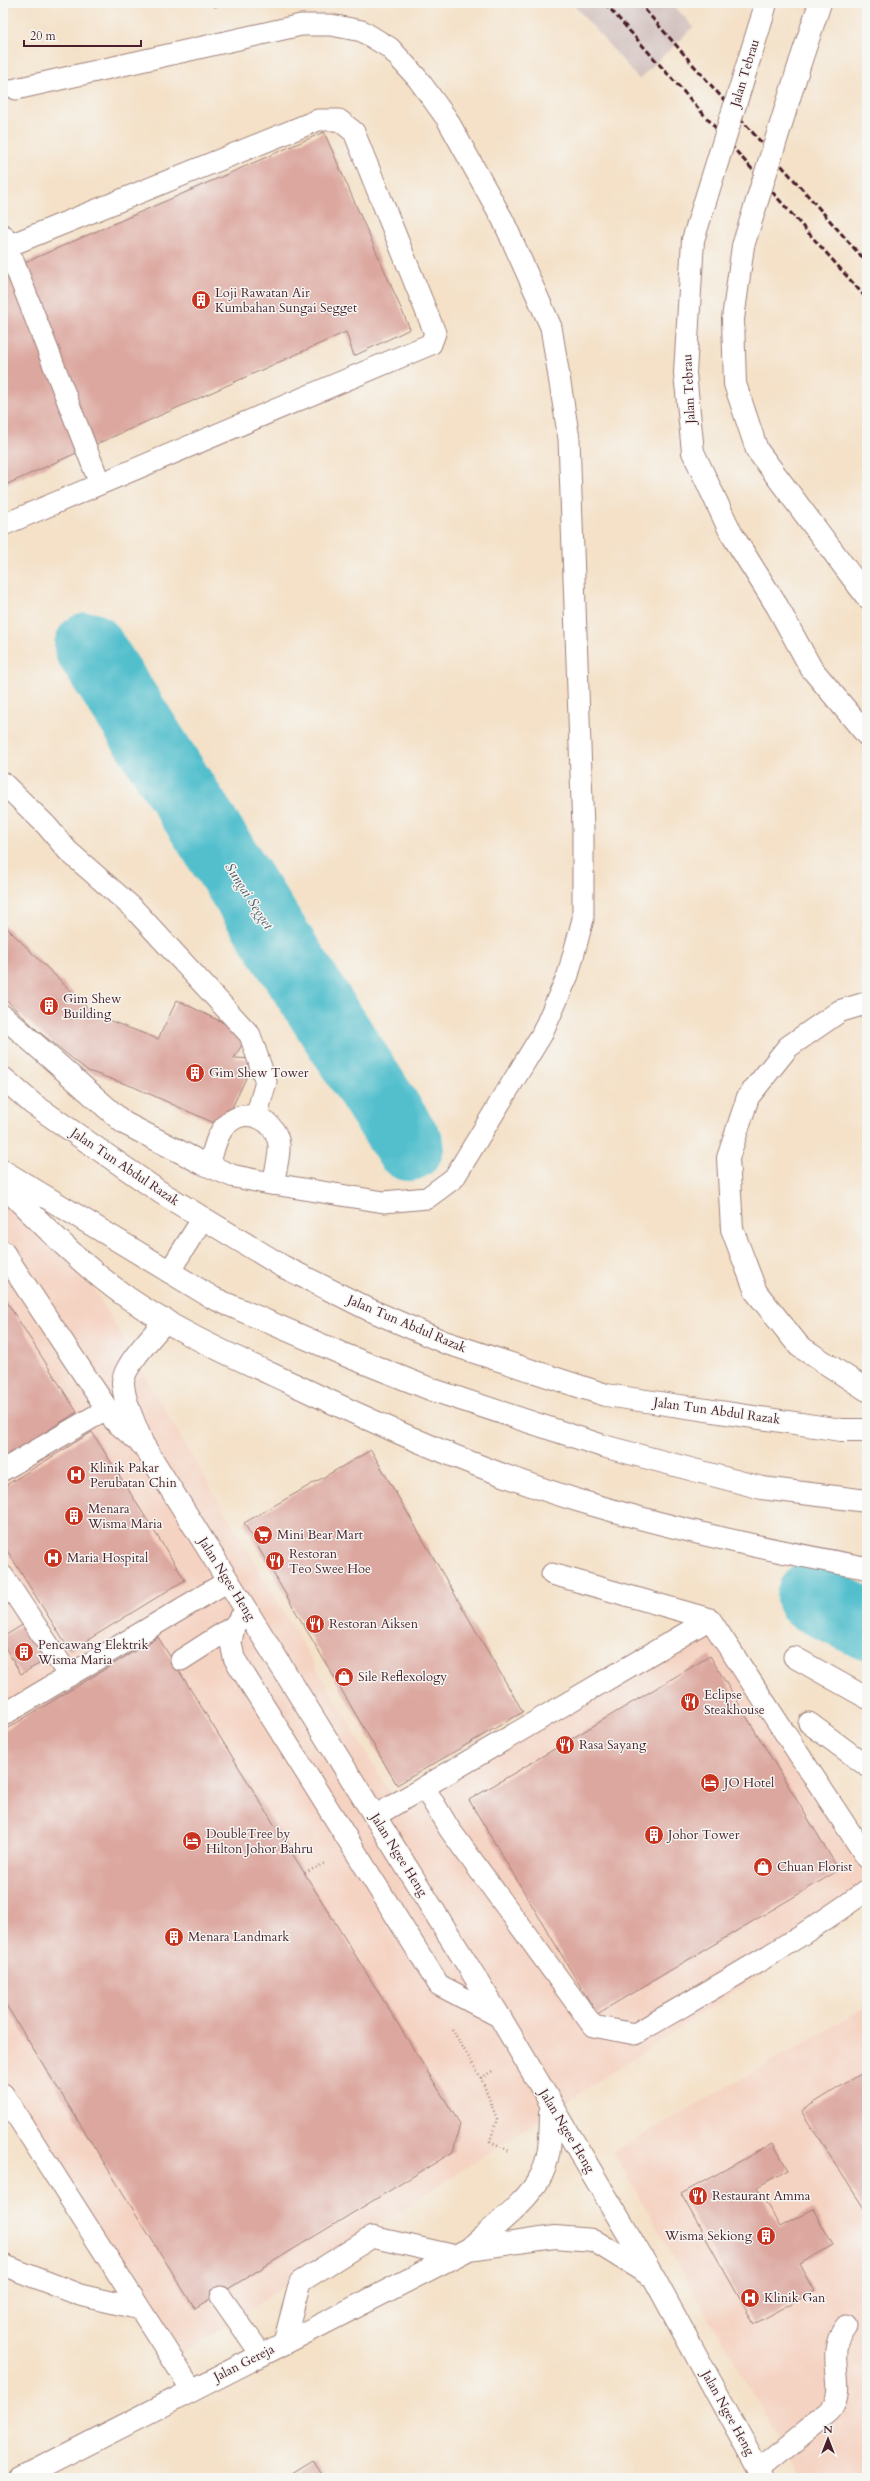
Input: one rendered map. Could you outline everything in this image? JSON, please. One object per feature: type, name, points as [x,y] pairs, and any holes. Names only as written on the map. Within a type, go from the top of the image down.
[{"type":"main road","points":[[820,3],[743,246],[733,319],[735,384],[757,450],[867,596]]},
{"type":"main road","name":"Jalan Tebrau","points":[[764,11],[693,240],[685,373],[693,452],[731,534],[777,606],[811,668],[867,735]]},
{"type":"main road","points":[[867,1003],[840,1012],[788,1047],[748,1097],[728,1158],[732,1229],[756,1292],[799,1346],[867,1390]]},
{"type":"main road","points":[[3,1016],[124,1123],[209,1166],[233,1176],[273,1184]]},
{"type":"main road","name":"Jalan Tun Abdul Razak","points":[[3,1078],[40,1108],[160,1192],[282,1266],[368,1309],[444,1342],[606,1395],[841,1430],[867,1430]]},
{"type":"main road","points":[[3,1171],[213,1298],[352,1358],[433,1390],[581,1439],[762,1488],[867,1501]]},
{"type":"main road","points":[[3,1185],[67,1247],[128,1298],[166,1320],[283,1380],[358,1415],[459,1458],[589,1504],[762,1548],[867,1568]]},
{"type":"main road","name":"Jalan Ngee Heng","points":[[3,1252],[115,1421],[144,1446],[375,1816],[500,2018],[654,2278],[761,2474]]},
{"type":"main road","points":[[144,1446],[125,1395],[123,1382],[126,1370],[166,1320]]},
{"type":"main road","name":"Jalan Gereja","points":[[3,2476],[26,2476],[149,2414],[284,2342],[463,2253],[520,2204],[542,2174],[552,2132],[551,2104]]},
{"type":"main road","name":"Jalan Gereja","points":[[463,2253],[555,2237],[593,2240],[654,2278]]},
{"type":"lane","points":[[16,88],[302,25],[331,25],[362,31],[390,48],[418,79],[447,119],[503,220],[551,327],[569,439],[584,829],[583,919],[568,975],[542,1034],[480,1137],[454,1178],[427,1198],[384,1202],[273,1184],[279,1146],[277,1137],[266,1120],[246,1115],[227,1124],[220,1132],[209,1166]]},
{"type":"lane","points":[[3,525],[100,484],[431,344],[435,333],[354,132],[339,120],[318,120],[6,241],[100,484]]},
{"type":"lane","points":[[3,783],[46,825],[68,851],[133,908],[250,1036],[266,1082],[256,1117]]},
{"type":"lane","points":[[169,1272],[203,1218]]},
{"type":"lane","points":[[3,1470],[107,1409]]},
{"type":"lane","points":[[552,1574],[710,1619],[867,1858]]},
{"type":"lane","points":[[3,1576],[69,1676]]},
{"type":"lane","points":[[3,1715],[228,1581]]},
{"type":"lane","points":[[181,1660],[234,1626],[245,1611],[245,1607]]},
{"type":"lane","points":[[375,1816],[710,1619]]},
{"type":"lane","points":[[234,1626],[231,1643],[234,1658],[439,1985],[500,2018]]},
{"type":"lane","points":[[794,1657],[867,1698]]},
{"type":"lane","points":[[809,1723],[867,1766]]},
{"type":"lane","points":[[424,1787],[450,1830],[593,2026],[635,2034],[752,1965],[867,1890]]},
{"type":"lane","points":[[3,2094],[192,2390]]},
{"type":"lane","points":[[284,2342],[300,2282],[372,2237],[463,2253]]},
{"type":"lane","points":[[3,2264],[80,2295],[140,2309]]},
{"type":"lane","points":[[220,2297],[261,2354]]},
{"type":"lane","points":[[761,2474],[830,2412],[836,2403],[839,2392],[835,2348],[838,2336],[846,2326]]},
{"type":"path","points":[[481,2078],[497,2067]]},
{"type":"path","points":[[490,2141],[511,2152]]},
{"type":"shaded area","points":[[572,3],[672,3],[693,27],[639,79]]},
{"type":"shaded area","points":[[3,1196],[91,1284],[390,1793],[720,1631],[867,1877],[867,1905],[168,2363],[3,2108]]},
{"type":"shaded area","points":[[867,2007],[867,2478],[802,2478],[613,2152]]},
{"type":"building","points":[[211,3],[222,3],[215,7]]},
{"type":"building","name":"Loji Rawatan Air Kumbahan Sungai Segget","points":[[324,132],[410,329],[354,356],[346,332],[3,486],[3,272]]},
{"type":"building","points":[[3,924],[95,1015],[158,1039],[177,1000],[248,1035],[234,1058],[255,1059],[223,1127],[134,1087],[88,1071],[38,1031],[3,997]]},
{"type":"building","points":[[3,1296],[77,1412],[3,1459]]},
{"type":"building","name":"Menara Wisma Maria","points":[[92,1432],[185,1580],[70,1651],[3,1544],[3,1487]]},
{"type":"building","points":[[371,1450],[523,1712],[397,1785],[244,1523]]},
{"type":"building","name":"Pencawang Elektrik Wisma Maria","points":[[24,1624],[46,1660],[21,1674],[3,1644],[3,1637]]},
{"type":"building","name":"Menara Landmark","points":[[158,1637],[460,2124],[453,2152],[195,2309],[3,2000],[3,1731]]},
{"type":"building","name":"Johor Tower","points":[[710,1656],[839,1870],[597,2014],[469,1800]]},
{"type":"building","points":[[867,2070],[867,2213],[801,2111]]},
{"type":"building","name":"Wisma Sekiong","points":[[773,2143],[788,2170],[757,2187],[780,2227],[813,2209],[833,2245],[800,2264],[815,2291],[754,2324],[681,2194]]},
{"type":"building","points":[[313,2460],[323,2478],[284,2478]]},
{"type":"waterway","name":"Sungai Segget","points":[[89,647],[409,1146]]},
{"type":"waterway","name":"Sungai Segget","points":[[811,1597],[867,1625]]},
{"type":"railway","points":[[605,3],[867,299]]},
{"type":"railway","points":[[639,3],[867,263]]},
{"type":"place","name":"Loji Rawatan Air Kumbahan Sungai Segget","points":[[201,300]]},
{"type":"place","name":"Gim Shew Building","points":[[49,1006]]},
{"type":"place","name":"Gim Shew Tower","points":[[195,1073]]},
{"type":"place","name":"Klinik Pakar Perubatan Chin","points":[[76,1475]]},
{"type":"place","name":"Menara Wisma Maria","points":[[74,1516]]},
{"type":"place","name":"Mini Bear Mart","points":[[263,1535]]},
{"type":"place","name":"Maria Hospital","points":[[53,1558]]},
{"type":"place","name":"Restoran Teo Swee Hoe","points":[[275,1561]]},
{"type":"place","name":"Restoran Aiksen","points":[[315,1624]]},
{"type":"place","name":"Pencawang Elektrik Wisma Maria","points":[[24,1652]]},
{"type":"place","name":"Sile Reflexology","points":[[344,1677]]},
{"type":"place","name":"Eclipse Steakhouse","points":[[690,1702]]},
{"type":"place","name":"Rasa Sayang","points":[[565,1745]]},
{"type":"place","name":"JO Hotel","points":[[710,1783]]},
{"type":"place","name":"Johor Tower","points":[[654,1835]]},
{"type":"place","name":"DoubleTree by Hilton Johor Bahru","points":[[192,1841]]},
{"type":"place","name":"Chuan Florist","points":[[763,1867]]},
{"type":"place","name":"Menara Landmark","points":[[174,1937]]},
{"type":"place","name":"Restaurant Amma","points":[[698,2196]]},
{"type":"place","name":"Wisma Sekiong","points":[[766,2236]]},
{"type":"place","name":"Klinik Gan","points":[[750,2298]]}]
